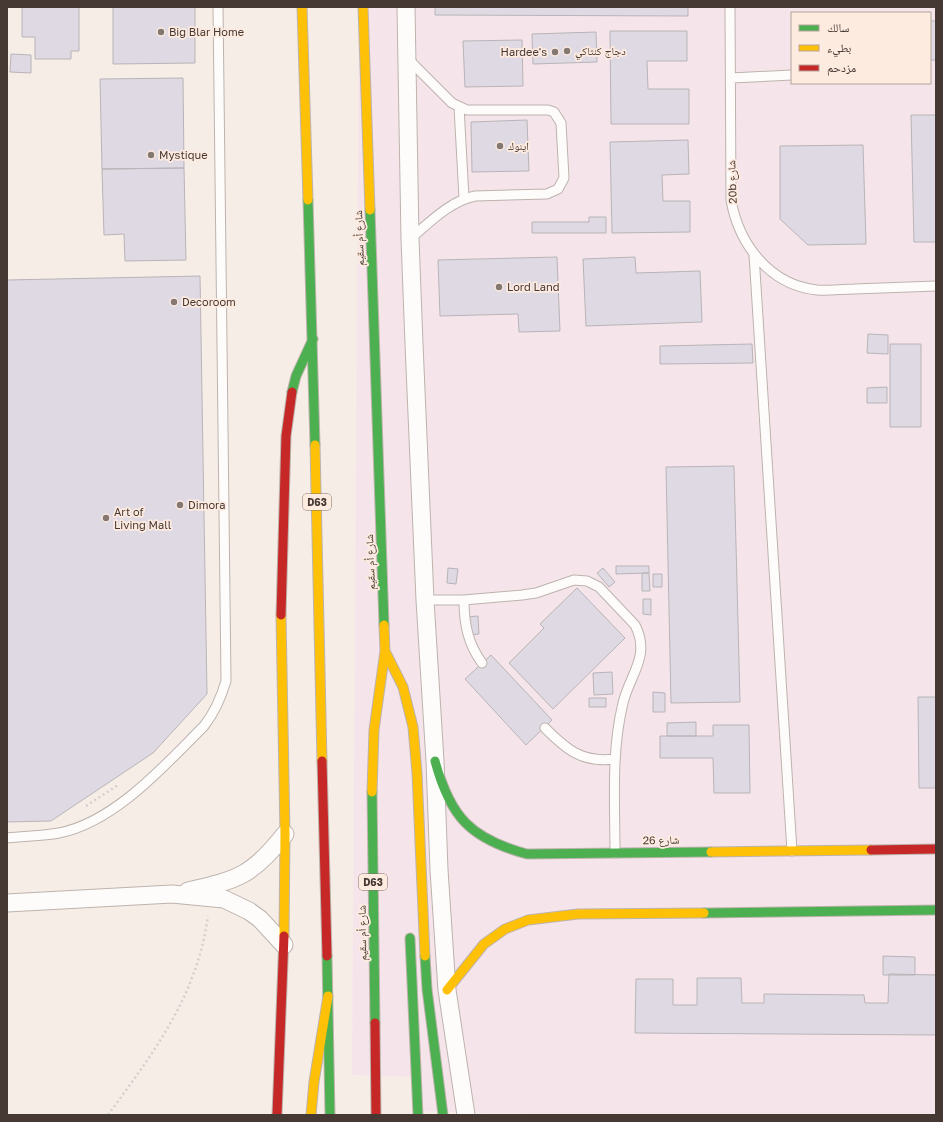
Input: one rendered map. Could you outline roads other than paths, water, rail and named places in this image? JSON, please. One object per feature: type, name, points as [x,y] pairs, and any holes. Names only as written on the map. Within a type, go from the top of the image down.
[{"type":"main road","name":"D63","points":[[302,7],[313,339],[330,1115]]},
{"type":"main road","name":"شارع أم سقيم","points":[[364,7],[385,651],[374,730],[372,773],[376,1115]]},
{"type":"main road","points":[[277,1115],[284,945],[285,834],[281,590],[286,436],[287,416],[293,389],[304,357],[313,339]]},
{"type":"main road","points":[[385,651],[403,687],[413,727],[417,774],[427,990],[443,1115]]},
{"type":"main road","points":[[381,674],[389,688]]},
{"type":"main road","name":"شارع 26","points":[[435,761],[439,781],[446,800],[458,816],[472,830],[489,842],[507,850],[527,854],[936,849]]},
{"type":"main road","points":[[447,990],[484,944],[493,937],[514,924],[543,917],[578,914],[936,910]]},
{"type":"main road","points":[[409,925],[418,1115]]},
{"type":"main road","points":[[311,1115],[314,1082],[328,996]]},
{"type":"street","points":[[406,7],[410,239],[425,600],[435,761],[439,870],[447,990],[466,1115]]},
{"type":"street","points":[[7,904],[172,894],[225,883],[238,878],[261,862],[285,834]]},
{"type":"street","points":[[172,894],[224,899],[249,911],[260,919],[284,945]]},
{"type":"lane","points":[[7,838],[59,833],[86,824],[118,806],[204,726],[219,702],[226,681],[218,7]]},
{"type":"lane","name":"20b شارع","points":[[730,7],[732,200],[739,229],[754,255],[764,266],[789,282],[818,290],[936,286]]},
{"type":"lane","points":[[407,58],[452,103],[459,107],[476,111],[548,110],[554,112],[561,123],[564,178],[558,189],[548,194],[475,196],[464,198],[451,205],[410,239]]},
{"type":"lane","points":[[731,78],[791,75]]},
{"type":"lane","points":[[459,107],[464,198]]},
{"type":"lane","points":[[754,255],[792,851]]},
{"type":"lane","points":[[425,600],[464,600],[536,593],[574,580],[588,581],[600,588],[609,596],[635,625],[639,633],[642,648],[638,665],[623,703],[615,758],[615,853]]},
{"type":"lane","points":[[464,600],[466,630],[470,643],[482,663]]},
{"type":"lane","points":[[545,728],[571,751],[581,756],[602,760],[615,758]]},
{"type":"place","name":"Big Blar Home","points":[[161,32]]},
{"type":"place","name":"دجاج كنتاكي","points":[[567,51]]},
{"type":"place","name":"Hardee's","points":[[555,52]]},
{"type":"place","name":"اينوك","points":[[500,146]]},
{"type":"place","name":"Mystique","points":[[151,155]]},
{"type":"place","name":"Lord Land","points":[[499,287]]},
{"type":"place","name":"Decoroom","points":[[174,302]]},
{"type":"place","name":"Dimora","points":[[180,505]]},
{"type":"place","name":"Art of Living Mall","points":[[106,518]]}]
